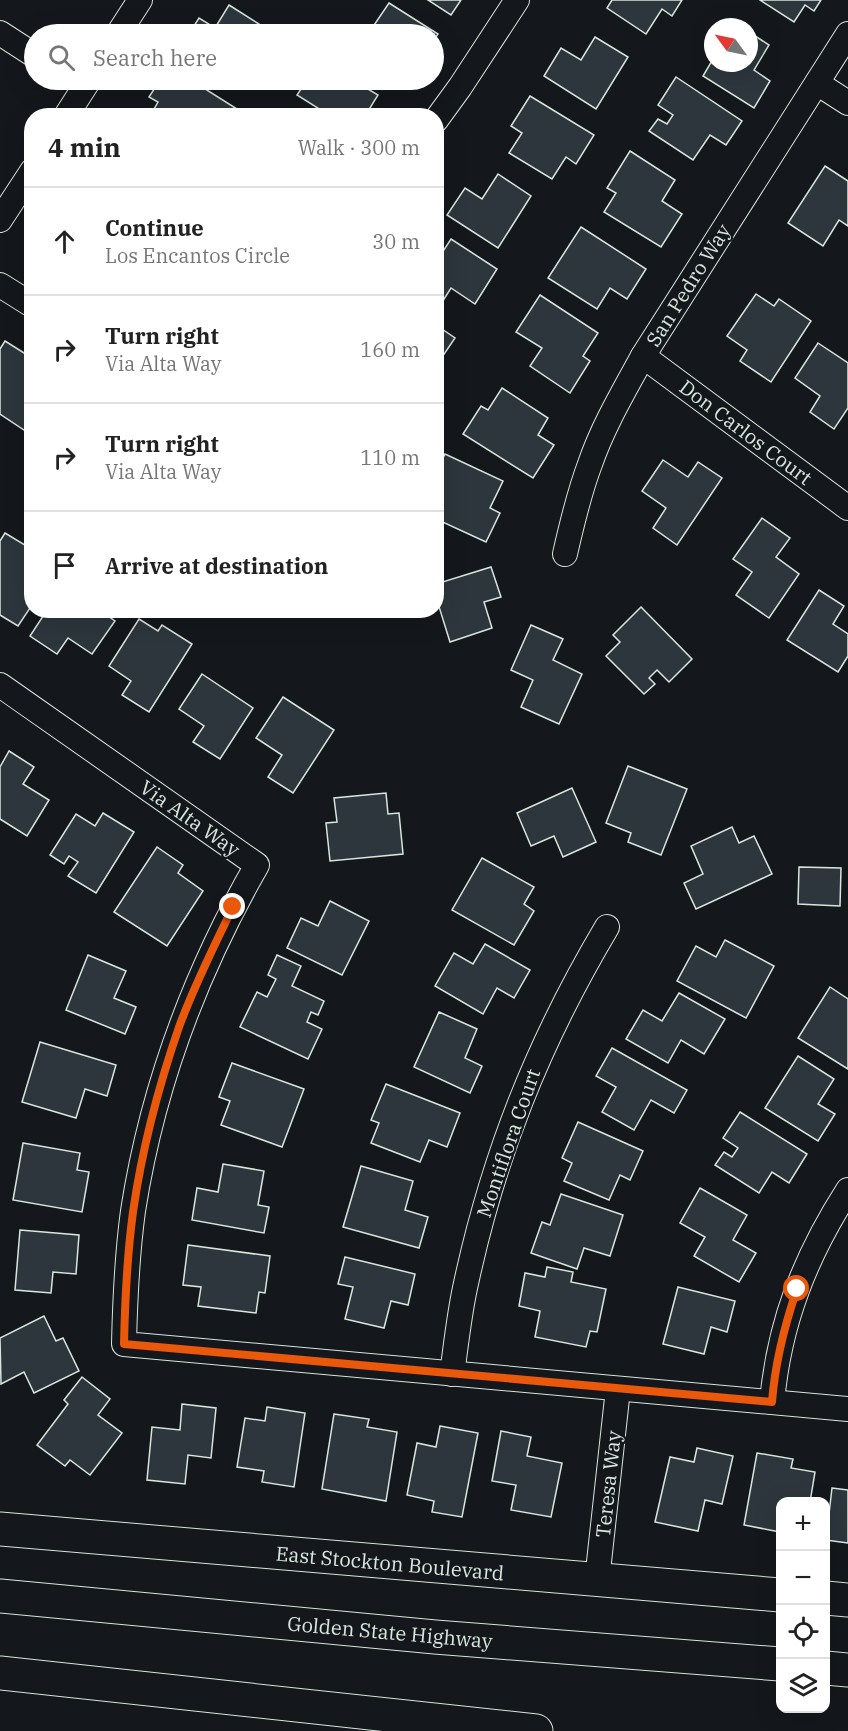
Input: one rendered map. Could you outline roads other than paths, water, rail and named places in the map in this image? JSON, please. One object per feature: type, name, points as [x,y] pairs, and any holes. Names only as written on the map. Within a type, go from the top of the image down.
[{"type":"main road","name":"East Stockton Boulevard","points":[[0,1529],[776,1595]]},
{"type":"main road","name":"Golden State Highway","points":[[0,1596],[435,1637],[776,1664]]},
{"type":"main road","points":[[830,1598],[848,1600]]},
{"type":"main road","points":[[830,1668],[848,1670]]},
{"type":"main road","points":[[0,1673],[536,1731]]},
{"type":"street","points":[[124,24],[140,0]]},
{"type":"street","points":[[444,109],[517,0]]},
{"type":"street","points":[[0,33],[24,49]]},
{"type":"street","name":"San Pedro Way","points":[[565,554],[572,521],[590,463],[615,407],[643,356],[848,34]]},
{"type":"street","points":[[817,83],[848,103]]},
{"type":"street","points":[[70,108],[78,90]]},
{"type":"street","points":[[0,220],[24,183]]},
{"type":"street","points":[[0,285],[24,300]]},
{"type":"street","name":"Don Carlos Court","points":[[643,356],[848,508]]},
{"type":"street","name":"Via Alta Way","points":[[0,685],[257,865],[233,907],[205,965],[180,1025],[160,1086],[144,1149],[133,1213],[126,1277],[124,1344],[848,1409]]},
{"type":"street","name":"Montiflora Court","points":[[452,1374],[464,1291],[481,1218],[503,1146],[530,1076],[561,1008],[607,927]]},
{"type":"street","points":[[772,1402],[775,1369],[783,1329],[797,1289],[813,1250],[848,1190]]},
{"type":"street","name":"Teresa Way","points":[[597,1580],[618,1389]]}]
